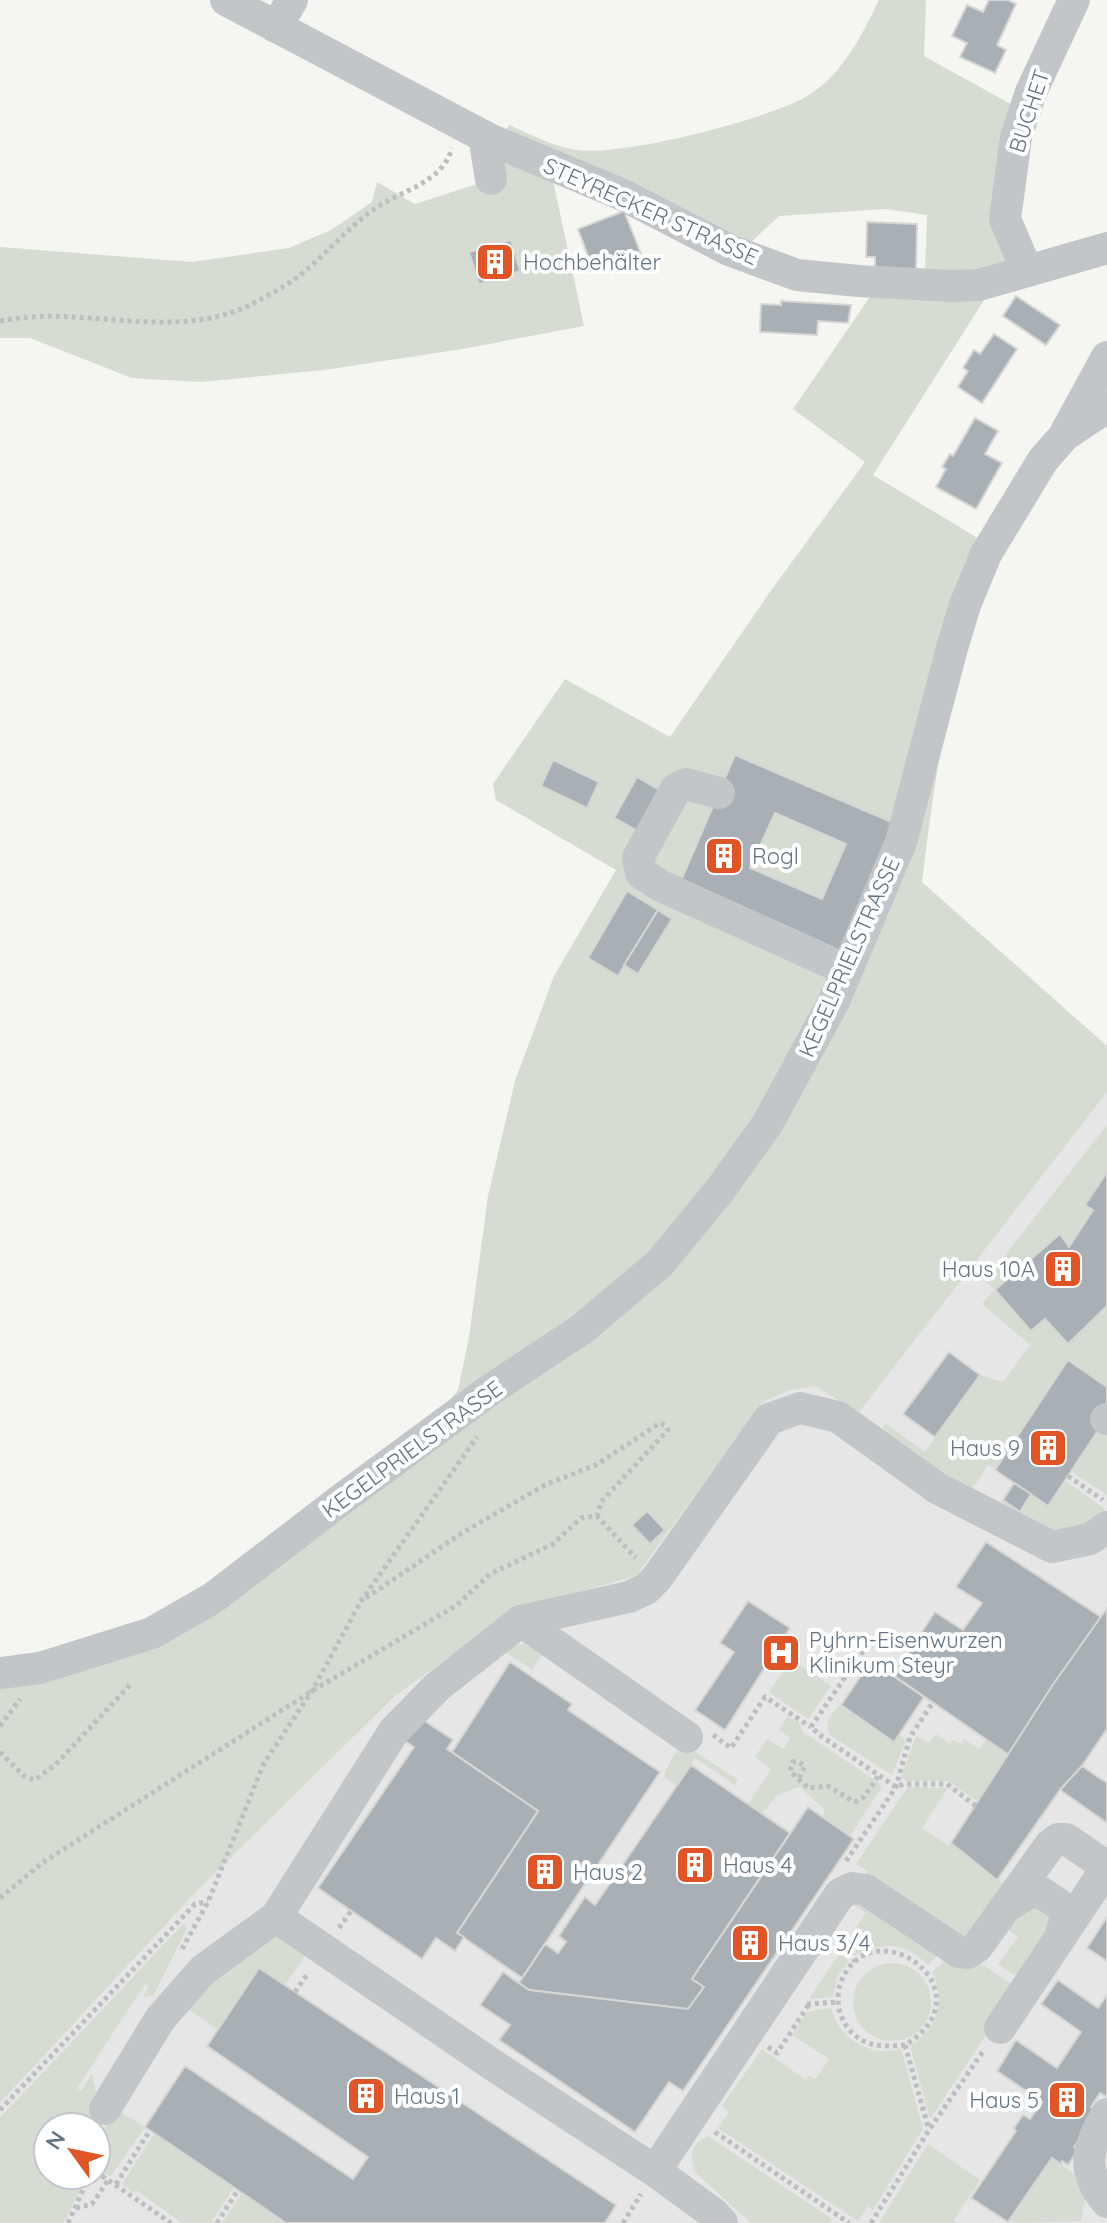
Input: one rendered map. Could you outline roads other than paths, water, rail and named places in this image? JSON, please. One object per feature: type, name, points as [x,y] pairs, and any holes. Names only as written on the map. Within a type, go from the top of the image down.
[{"type":"street","name":"STEYRECKER STRASSE","points":[[226,0],[284,13],[447,117],[484,136],[623,195],[729,250],[797,275],[859,281],[979,285],[1107,248]]},
{"type":"street","name":"BUCHET","points":[[1027,271],[1005,219],[1016,137],[1031,92],[1074,0]]},
{"type":"street","points":[[484,136],[491,179]]},
{"type":"street","points":[[1065,435],[1107,357]]},
{"type":"street","name":"KEGELPRIELSTRASSE","points":[[0,1673],[40,1668],[152,1633],[213,1598],[478,1399],[582,1329],[660,1263],[720,1190],[768,1123],[847,970],[901,842],[952,648],[977,574],[1020,494],[1043,460],[1065,435],[1107,407]]},
{"type":"street","points":[[719,793],[686,784],[676,789],[638,858],[641,873],[661,886],[847,970]]},
{"type":"street","points":[[105,2109],[160,2019],[203,1970],[276,1917],[394,1731],[438,1686],[521,1621],[629,1597],[646,1589],[657,1578],[769,1419],[800,1408],[838,1417],[937,1488],[1052,1547],[1090,1539],[1107,1527]]},
{"type":"street","points":[[521,1621],[697,1734]]},
{"type":"street","points":[[655,2171],[840,1894],[852,1888],[866,1890],[959,1952],[968,1953],[977,1947],[1050,1845],[1058,1839],[1066,1839],[1097,1860],[1101,1867],[1100,1878],[1000,2028]]},
{"type":"street","points":[[1007,1906],[1030,1892],[1042,1893],[1060,1905],[1066,1916],[1060,1938]]},
{"type":"street","points":[[276,1917],[655,2171],[718,2218]]},
{"type":"street","points":[[1107,2114],[1096,2134],[1088,2163],[1094,2185],[1107,2202]]},
{"type":"street","points":[[1097,2223],[1107,2210]]},
{"type":"place","name":"Hochbehälter","points":[[495,262]]},
{"type":"place","name":"Rogl","points":[[724,856]]},
{"type":"place","name":"Haus 10A","points":[[1063,1269]]},
{"type":"place","name":"Haus 9","points":[[1048,1448]]},
{"type":"place","name":"Pyhrn-Eisenwurzen Klinikum Steyr","points":[[781,1653]]},
{"type":"place","name":"Haus 4","points":[[695,1865]]},
{"type":"place","name":"Haus 2","points":[[545,1872]]},
{"type":"place","name":"Haus 3/4","points":[[750,1943]]},
{"type":"place","name":"Haus 1","points":[[366,2096]]},
{"type":"place","name":"Haus 5","points":[[1067,2100]]}]
